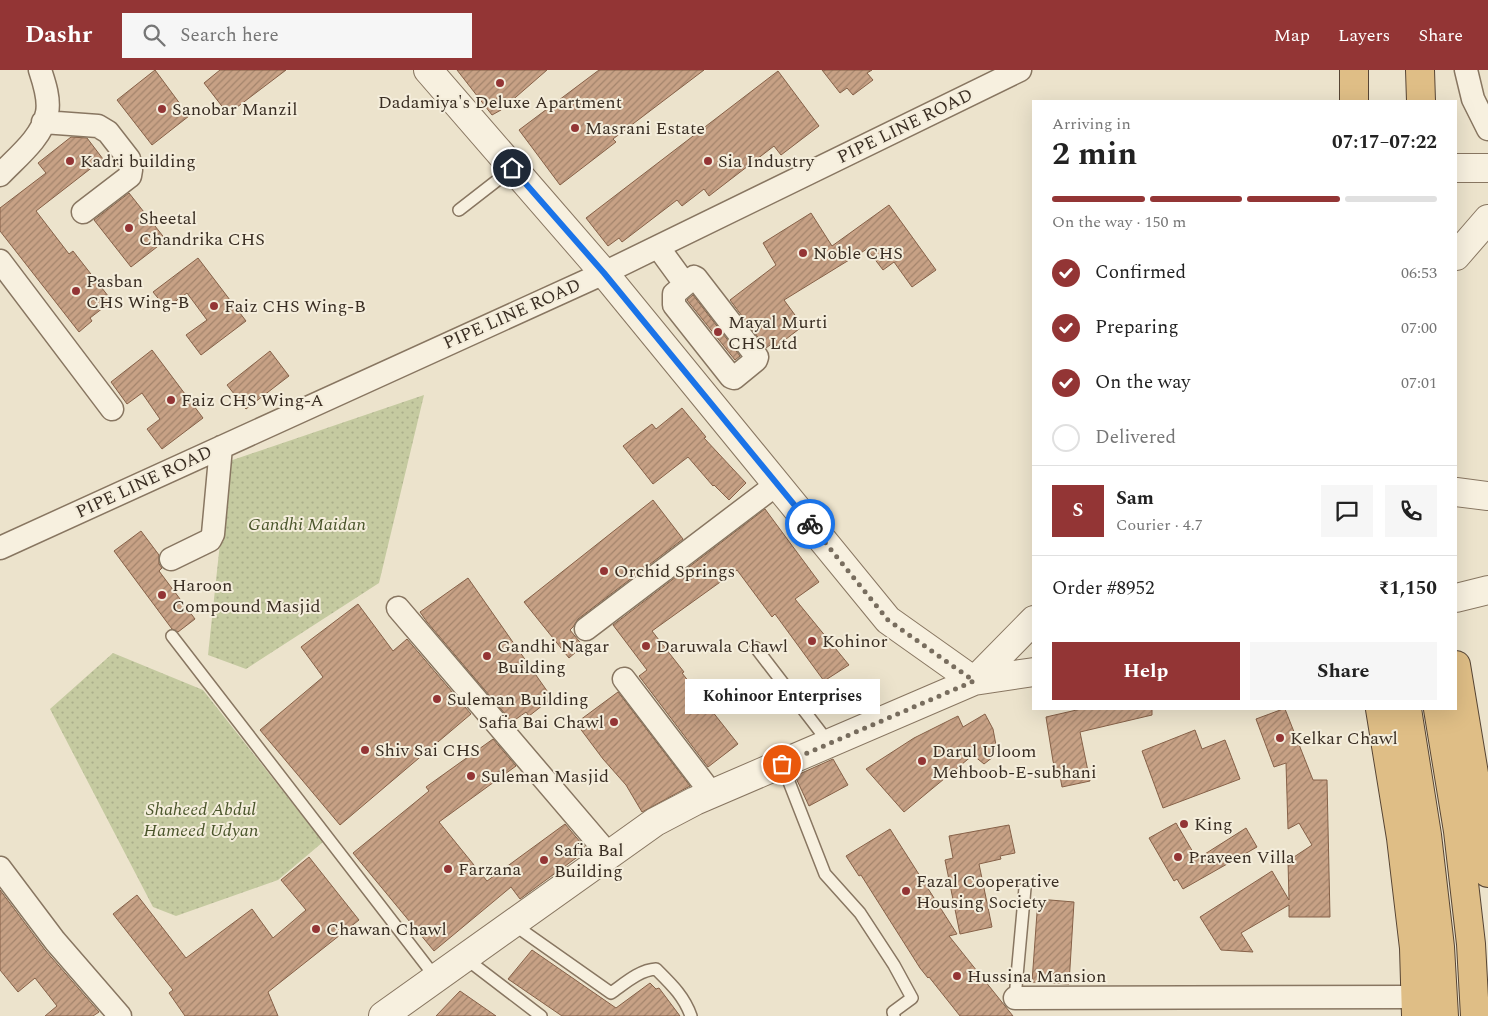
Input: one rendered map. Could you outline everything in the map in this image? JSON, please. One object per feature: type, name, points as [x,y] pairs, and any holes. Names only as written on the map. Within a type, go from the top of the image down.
[{"type":"highway","points":[[1354,70],[1354,100]]},
{"type":"highway","points":[[1420,70],[1421,100]]},
{"type":"highway","points":[[1457,671],[1483,828],[1488,873]]},
{"type":"highway","points":[[1380,710],[1401,838],[1414,948],[1416,1007]]},
{"type":"highway","points":[[1407,710],[1427,835],[1440,947],[1444,1016]]},
{"type":"highway","points":[[1438,710],[1460,850],[1471,944],[1475,1016]]},
{"type":"street","points":[[0,175],[38,135],[47,112],[45,86],[40,70]]},
{"type":"street","points":[[428,70],[604,273],[888,620],[974,681]]},
{"type":"street","name":"PIPE LINE ROAD","points":[[0,548],[604,273],[1020,70]]},
{"type":"street","points":[[1466,70],[1473,99],[1488,130]]},
{"type":"street","points":[[43,122],[98,126],[108,132],[129,160],[130,176],[83,212]]},
{"type":"street","points":[[1457,168],[1488,168]]},
{"type":"street","points":[[1457,255],[1488,219]]},
{"type":"street","points":[[658,247],[685,284]]},
{"type":"street","points":[[0,260],[112,409]]},
{"type":"street","points":[[694,277],[757,358],[734,378],[731,377],[687,321],[674,305],[673,299],[674,294],[694,277]]},
{"type":"street","points":[[661,342],[687,321]]},
{"type":"street","points":[[171,558],[210,540],[213,534],[221,447]]},
{"type":"street","points":[[586,629],[777,484]]},
{"type":"street","points":[[1457,492],[1488,496]]},
{"type":"street","points":[[1457,598],[1488,590]]},
{"type":"street","points":[[398,608],[609,855]]},
{"type":"street","points":[[974,681],[1032,622]]},
{"type":"street","points":[[383,1016],[655,822],[712,794],[974,681],[1032,672]]},
{"type":"street","points":[[624,679],[712,794]]},
{"type":"street","points":[[0,868],[55,941],[120,1016]]},
{"type":"street","points":[[1015,998],[1416,1007]]},
{"type":"lane","points":[[459,210],[512,168]]},
{"type":"lane","points":[[172,636],[436,978]]},
{"type":"lane","points":[[756,648],[829,744]]},
{"type":"lane","points":[[782,764],[825,874],[860,913],[894,965],[912,998],[893,1012],[894,1016]]},
{"type":"lane","points":[[1015,998],[1024,888]]},
{"type":"lane","points":[[512,924],[611,993],[635,976],[656,970],[676,989],[686,1003],[691,1016]]},
{"type":"lane","points":[[465,958],[541,1016]]},
{"type":"green space","name":"Gandhi Maidan","points":[[424,395],[379,583],[246,669],[208,655],[223,515],[212,467]]},
{"type":"green space","name":"Shaheed Abdul Hameed Udyan","points":[[113,653],[203,690],[323,842],[278,880],[176,916],[153,907],[50,709]]},
{"type":"building","name":"Sanobar Manzil","points":[[155,70],[189,116],[152,145],[117,100]]},
{"type":"building","points":[[220,70],[286,70],[228,114],[204,83]]},
{"type":"building","name":"Dadamiya's Deluxe Apartment","points":[[457,70],[547,70],[501,110],[492,115]]},
{"type":"building","name":"Masrani Estate","points":[[599,70],[704,70],[613,139],[616,142],[560,185],[519,130]]},
{"type":"building","points":[[822,70],[872,70],[867,73],[873,80],[853,95],[847,88],[840,93]]},
{"type":"building","name":"Sia Industry","points":[[778,71],[819,126],[781,155],[774,146],[709,196],[704,189],[682,206],[677,200],[622,242],[619,238],[608,246],[586,218]]},
{"type":"building","points":[[71,137],[87,138],[103,159],[36,211],[69,254],[73,251],[112,301],[90,318],[92,321],[79,332],[0,231],[0,208],[46,173],[38,163]]},
{"type":"building","name":"Sheetal Chandrika CHS","points":[[129,193],[166,240],[131,267],[94,220]]},
{"type":"building","points":[[889,205],[936,270],[912,287],[894,262],[883,270],[867,249],[784,300],[803,326],[777,346],[774,342],[766,348],[730,300],[776,265],[763,243],[811,213],[832,246]]},
{"type":"building","name":"Faiz CHS Wing-B","points":[[198,258],[246,321],[201,355],[186,335],[207,320],[187,293],[166,308],[153,292]]},
{"type":"building","points":[[693,295],[740,356],[735,360],[687,300]]},
{"type":"building","name":"Faiz CHS Wing-A","points":[[152,350],[203,418],[162,449],[147,429],[160,419],[142,393],[127,404],[111,382]]},
{"type":"building","points":[[270,351],[289,376],[246,409],[227,385]]},
{"type":"building","points":[[682,408],[706,437],[704,438],[746,483],[729,500],[713,486],[688,457],[653,484],[623,446],[652,424],[656,429]]},
{"type":"building","name":"Orchid Springs","points":[[653,500],[683,539],[578,619],[570,630],[583,646],[569,658],[524,602]]},
{"type":"building","points":[[765,509],[819,582],[795,599],[849,665],[824,681],[775,614],[772,617],[737,570],[652,631],[684,672],[682,673],[738,744],[708,767],[639,676],[647,670],[613,625]]},
{"type":"building","name":"Haroon Compound Masjid","points":[[141,531],[159,555],[159,564],[162,568],[159,571],[195,619],[178,632],[172,629],[114,551]]},
{"type":"building","name":"Gandhi Nagar Building","points":[[468,578],[552,698],[529,716],[526,712],[512,722],[420,612]]},
{"type":"building","points":[[358,604],[393,651],[407,639],[471,714],[340,825],[260,730],[323,677],[301,647]]},
{"type":"building","points":[[618,692],[690,786],[642,812],[626,785],[603,759],[576,723]]},
{"type":"building","points":[[1077,710],[1152,710],[1152,715],[1080,732],[1090,781],[1062,787],[1060,776],[1057,776],[1053,761],[1046,717]]},
{"type":"building","points":[[1285,710],[1313,780],[1327,780],[1330,917],[1289,917],[1289,905],[1241,933],[1253,952],[1221,950],[1200,917],[1272,871],[1289,900],[1288,861],[1312,845],[1299,823],[1288,829],[1286,763],[1274,767],[1256,719]]},
{"type":"building","name":"Darul Uloom Mehboob-E-subhani","points":[[985,714],[993,729],[996,745],[993,757],[984,764],[973,755],[904,812],[866,769],[914,738],[958,716],[963,727]]},
{"type":"building","points":[[1195,730],[1202,749],[1225,740],[1240,779],[1163,808],[1142,751]]},
{"type":"building","points":[[493,739],[516,766],[439,822],[487,881],[565,824],[587,850],[520,899],[511,887],[434,951],[353,853],[429,791],[426,787]]},
{"type":"building","points":[[833,759],[848,785],[809,806],[795,776]]},
{"type":"building","name":"Praveen Villa","points":[[1176,823],[1197,859],[1246,828],[1257,847],[1183,889],[1177,879],[1174,881],[1149,838]]},
{"type":"building","points":[[1009,825],[1015,853],[1000,856],[1001,859],[979,864],[992,927],[960,934],[945,860],[953,858],[949,836]]},
{"type":"building","points":[[890,829],[957,934],[949,936],[1013,1016],[960,1016],[920,968],[861,875],[859,876],[846,856]]},
{"type":"building","points":[[309,857],[359,920],[268,992],[278,1016],[185,1016],[169,993],[173,990],[113,914],[137,895],[186,958],[252,909],[273,938],[306,910],[281,880]]},
{"type":"building","points":[[0,890],[45,950],[99,1012],[93,1016],[45,1016],[57,1006],[35,978],[18,992],[0,970]]},
{"type":"building","points":[[1038,899],[1074,902],[1069,984],[1032,982]]},
{"type":"building","points":[[532,950],[616,1008],[650,983],[656,989],[659,988],[680,1016],[562,1016],[508,979]]},
{"type":"building","points":[[460,991],[496,1016],[436,1016]]},
{"type":"way so far","points":[[782,764],[974,681],[888,620],[810,524]]},
{"type":"place","name":"Dadamiya's Deluxe Apartment","points":[[500,83]]},
{"type":"place","name":"Sanobar Manzil","points":[[162,109]]},
{"type":"place","name":"Masrani Estate","points":[[575,128]]},
{"type":"place","name":"Kadri building","points":[[70,161]]},
{"type":"place","name":"Sia Industry","points":[[708,161]]},
{"type":"place","name":"Sheetal Chandrika CHS","points":[[129,228]]},
{"type":"place","name":"Noble CHS","points":[[803,253]]},
{"type":"place","name":"Pasban CHS Wing-B","points":[[76,291]]},
{"type":"place","name":"Faiz CHS Wing-B","points":[[214,306]]},
{"type":"place","name":"Mayal Murti CHS Ltd","points":[[718,332]]},
{"type":"place","name":"Faiz CHS Wing-A","points":[[171,400]]},
{"type":"place","name":"Orchid Springs","points":[[604,571]]},
{"type":"place","name":"Haroon Compound Masjid","points":[[162,595]]},
{"type":"place","name":"Kohinor","points":[[812,641]]},
{"type":"place","name":"Daruwala Chawl","points":[[646,646]]},
{"type":"place","name":"Gandhi Nagar Building","points":[[487,656]]},
{"type":"place","name":"Suleman Building","points":[[437,699]]},
{"type":"place","name":"Safia Bai Chawl","points":[[614,722]]},
{"type":"place","name":"Kelkar Chawl","points":[[1280,738]]},
{"type":"place","name":"Shiv Sai CHS","points":[[365,750]]},
{"type":"place","name":"Darul Uloom Mehboob-E-subhani","points":[[922,761]]},
{"type":"place","name":"Kohinoor Enterprises","points":[[782,764]]},
{"type":"place","name":"Suleman Masjid","points":[[471,776]]},
{"type":"place","name":"King","points":[[1184,824]]},
{"type":"place","name":"Praveen Villa","points":[[1178,857]]},
{"type":"place","name":"Safia Bal Building","points":[[544,860]]},
{"type":"place","name":"Farzana","points":[[448,869]]},
{"type":"place","name":"Fazal Cooperative Housing Society","points":[[906,891]]},
{"type":"place","name":"Chawan Chawl","points":[[316,929]]},
{"type":"place","name":"Hussina Mansion","points":[[957,976]]},
{"type":"route","points":[[512,168],[604,273],[810,524]]}]
